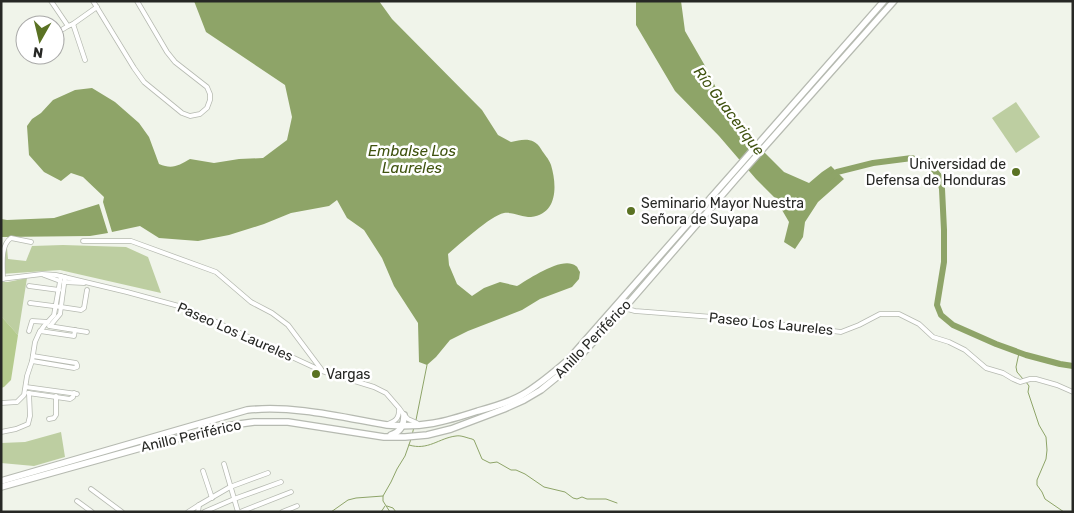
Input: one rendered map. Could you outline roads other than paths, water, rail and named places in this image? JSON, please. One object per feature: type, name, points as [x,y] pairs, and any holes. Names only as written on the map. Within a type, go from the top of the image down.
[{"type":"highway","name":"Anillo Periférico","points":[[1,481],[185,429],[237,412],[262,409],[292,410],[387,425],[424,425],[447,421],[502,404],[520,396],[538,385],[568,360],[733,177],[884,1]]},
{"type":"highway","name":"Anillo Periférico","points":[[774,130],[894,1]]},
{"type":"highway","name":"Anillo Periférico","points":[[1,487],[155,444],[232,425],[288,422],[384,437],[405,437],[427,435],[450,429],[504,409],[542,390],[573,364],[624,308],[733,177]]},
{"type":"highway","points":[[308,424],[305,417],[313,412]]},
{"type":"highway","points":[[384,437],[395,434],[402,426],[404,415]]},
{"type":"street","points":[[51,1],[68,26]]},
{"type":"street","points":[[93,1],[144,82],[182,113],[190,116],[200,114],[207,108],[210,100],[207,87],[175,62],[167,52],[137,1]]},
{"type":"street","points":[[65,28],[97,7]]},
{"type":"street","points":[[73,24],[85,60]]},
{"type":"street","points":[[2,279],[3,250],[7,239],[31,242]]},
{"type":"street","points":[[82,241],[131,241],[216,272],[251,302],[272,313],[288,325],[322,371]]},
{"type":"street","points":[[42,274],[62,282],[92,283]]},
{"type":"street","name":"Paseo Los Laureles","points":[[2,279],[42,274],[63,276],[181,306],[322,371],[374,387],[386,393],[404,415],[414,423],[424,425]]},
{"type":"street","points":[[59,306],[63,276]]},
{"type":"street","points":[[1,432],[16,430],[28,424],[30,416],[26,386],[35,342],[40,331],[60,314],[59,290],[62,282]]},
{"type":"street","points":[[29,286],[59,290]]},
{"type":"street","points":[[30,303],[83,310],[87,290]]},
{"type":"street","name":"Paseo Los Laureles","points":[[624,308],[636,311],[841,332],[880,314],[899,314],[919,324],[933,337],[965,350],[986,368],[1003,373],[1020,382],[1036,379],[1073,392]]},
{"type":"street","points":[[29,331],[32,321],[87,332]]},
{"type":"street","points":[[40,331],[74,336],[75,330]]},
{"type":"street","points":[[32,361],[74,368],[78,365],[76,362],[33,356]]},
{"type":"street","points":[[26,386],[76,394],[70,399],[27,392]]},
{"type":"street","points":[[49,419],[54,418],[56,415],[57,391]]},
{"type":"street","points":[[1,403],[17,402],[27,392]]},
{"type":"street","points":[[387,425],[398,417],[399,408]]},
{"type":"street","points":[[224,464],[239,512],[291,492]]},
{"type":"street","points":[[203,471],[212,498]]},
{"type":"street","points":[[188,512],[230,487],[268,474]]},
{"type":"street","points":[[204,512],[281,482]]},
{"type":"street","points":[[91,489],[122,512]]},
{"type":"street","points":[[77,501],[92,512]]},
{"type":"street","points":[[198,512],[199,505]]},
{"type":"street","points":[[282,512],[298,506]]},
{"type":"water","name":"Embalse Los Laureles","points":[[194,1],[379,1],[392,19],[482,110],[498,135],[511,142],[524,140],[535,142],[551,165],[554,189],[551,205],[546,210],[540,215],[531,217],[507,213],[498,215],[475,231],[448,254],[449,265],[457,284],[472,296],[484,288],[500,282],[517,286],[546,269],[570,263],[577,266],[580,272],[579,279],[572,287],[540,299],[522,310],[450,340],[427,365],[419,362],[418,323],[394,286],[382,258],[364,230],[347,218],[337,200],[329,206],[291,213],[229,235],[198,241],[159,238],[140,226],[112,232],[103,202],[104,197],[83,177],[71,173],[61,181],[44,172],[29,155],[27,126],[53,100],[75,90],[92,88],[115,102],[139,123],[149,137],[159,164],[168,167],[176,166],[190,159],[214,163],[263,158],[287,140],[292,117],[285,85],[206,32]]},
{"type":"water","points":[[636,1],[681,1],[685,31],[708,71],[725,107],[740,128],[784,172],[809,183],[831,166],[844,179],[818,202],[805,222],[803,237],[795,249],[784,242],[789,222],[775,198],[675,91],[636,25]]},
{"type":"water","points":[[99,204],[108,233],[90,236],[1,237],[1,219],[54,218]]},
{"type":"waterway","name":"Río Guacerique","points":[[831,178],[837,172],[873,163],[912,158],[930,165],[939,176],[942,189],[944,262],[937,305],[941,315],[953,325],[996,344],[1026,355],[1073,366]]},
{"type":"waterway","points":[[1019,353],[1016,367],[1017,372],[1023,379]]},
{"type":"waterway","points":[[416,420],[427,365]]},
{"type":"waterway","points":[[1026,382],[1029,386],[1028,392],[1039,425],[1046,437],[1046,459],[1037,480],[1037,485],[1045,499],[1064,512]]},
{"type":"waterway","points":[[412,435],[414,427]]},
{"type":"waterway","points":[[409,445],[422,446],[450,437],[464,437],[474,440],[482,459],[490,463],[497,462],[511,470],[525,474],[544,487],[565,492],[577,499],[582,497],[587,499],[606,499],[617,503]]},
{"type":"waterway","points":[[390,512],[383,501],[383,496],[405,456],[411,439]]},
{"type":"waterway","points":[[331,512],[348,500],[383,496]]},
{"type":"waterway","points":[[381,512],[385,506]]},
{"type":"waterway","points":[[387,506],[393,508],[396,512]]},
{"type":"place","name":"Universidad de Defensa de Honduras","points":[[1016,172]]},
{"type":"place","name":"Seminario Mayor Nuestra Señora de Suyapa","points":[[631,211]]},
{"type":"place","name":"Vargas","points":[[316,374]]}]
